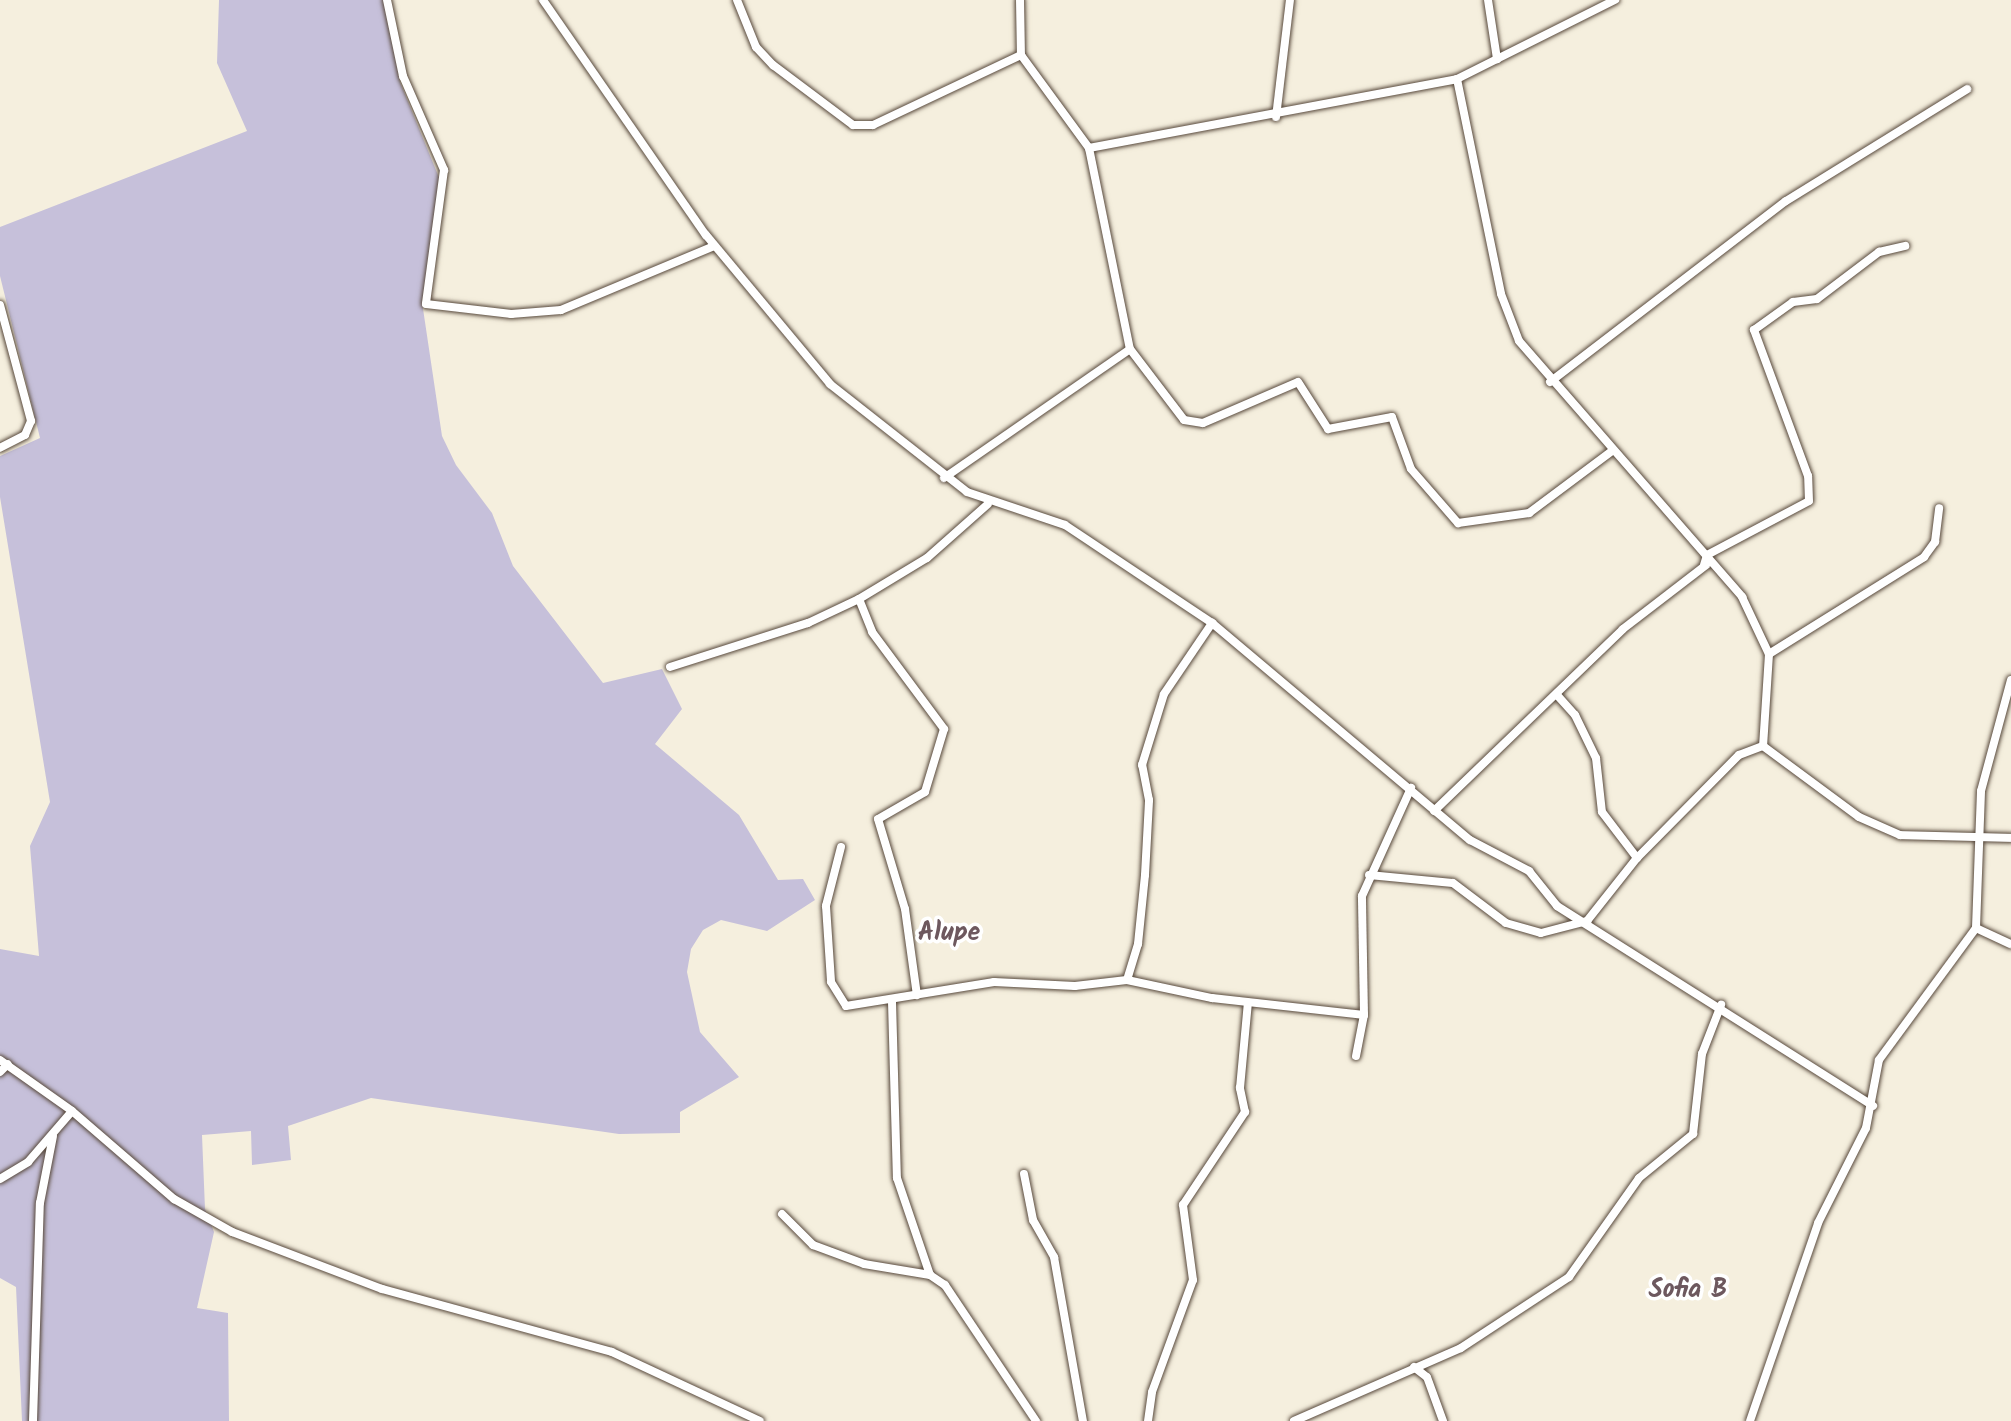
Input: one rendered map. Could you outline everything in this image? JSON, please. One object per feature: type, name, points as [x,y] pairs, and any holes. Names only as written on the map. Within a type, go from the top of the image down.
[{"type":"street","points":[[387,0],[403,76],[444,170],[426,304],[511,314],[561,310],[714,246]]},
{"type":"street","points":[[543,0],[714,246],[830,384],[944,478],[988,504],[1065,525],[1212,623],[1471,840],[1529,871],[1557,906],[1587,921],[1721,1005],[1873,1106]]},
{"type":"street","points":[[737,0],[756,47],[773,65],[853,125],[873,125],[1021,55]]},
{"type":"street","points":[[1020,0],[1021,55],[1089,148],[1130,349],[1161,398],[1194,424],[1298,382],[1328,429],[1392,417],[1411,469],[1458,523],[1529,513],[1612,451]]},
{"type":"street","points":[[1276,117],[1290,0]]},
{"type":"street","points":[[1488,0],[1497,59]]},
{"type":"street","points":[[1089,148],[1276,117],[1457,79],[1615,0]]},
{"type":"street","points":[[1457,79],[1501,294],[1519,341],[1550,382],[1718,564],[1742,597],[1769,654],[1763,746]]},
{"type":"street","points":[[1550,382],[1786,201],[1968,89]]},
{"type":"street","points":[[1704,565],[1707,555],[1809,501],[1808,477],[1754,330],[1793,302],[1817,299],[1879,252],[1905,246]]},
{"type":"street","points":[[0,305],[31,421],[25,435],[0,448]]},
{"type":"street","points":[[944,478],[1130,349]]},
{"type":"street","points":[[670,667],[808,623],[859,599],[948,542],[988,504]]},
{"type":"street","points":[[1769,654],[1924,558],[1935,542],[1939,508]]},
{"type":"street","points":[[1434,811],[1623,629],[1704,565],[1718,564]]},
{"type":"street","points":[[859,599],[872,632],[944,729],[925,792],[878,819],[905,909],[917,995]]},
{"type":"street","points":[[1127,979],[1138,944],[1145,875],[1149,800],[1142,765],[1164,694],[1212,623]]},
{"type":"street","points":[[1750,1421],[1818,1223],[1873,1106],[1879,1060],[1891,1036],[1976,928],[1981,791],[2011,680]]},
{"type":"street","points":[[1557,695],[1575,715],[1596,758],[1602,811],[1637,858]]},
{"type":"street","points":[[1763,746],[1886,829],[1980,839],[2011,838]]},
{"type":"street","points":[[1369,874],[1453,883],[1506,923],[1541,933],[1587,921],[1637,858],[1739,755],[1763,746]]},
{"type":"street","points":[[1356,1056],[1364,1015],[1362,909],[1369,874],[1412,788]]},
{"type":"street","points":[[841,847],[826,906],[831,982],[846,1006],[892,1002],[993,982],[1075,986],[1127,979],[1248,1002],[1364,1015]]},
{"type":"street","points":[[1976,928],[2011,944]]},
{"type":"street","points":[[892,1002],[897,1178],[930,1275],[962,1305],[1036,1421]]},
{"type":"street","points":[[1148,1421],[1152,1392],[1193,1280],[1183,1205],[1245,1112],[1240,1088],[1248,1002]]},
{"type":"street","points":[[1294,1421],[1432,1361],[1569,1277],[1639,1178],[1693,1134],[1702,1054],[1721,1005]]},
{"type":"street","points":[[0,1072],[4,1062],[72,1111],[174,1199],[232,1232],[382,1289],[612,1352],[760,1421]]},
{"type":"street","points":[[0,1179],[53,1136],[72,1111]]},
{"type":"street","points":[[33,1421],[40,1203],[53,1136]]},
{"type":"street","points":[[1024,1174],[1033,1220],[1054,1257],[1083,1421]]},
{"type":"street","points":[[782,1214],[813,1245],[864,1264],[930,1275]]},
{"type":"street","points":[[1427,1377],[1432,1361]]},
{"type":"street","points":[[1415,1367],[1427,1377],[1443,1421]]},
{"type":"shaded area","points":[[219,0],[383,0],[400,82],[440,180],[422,302],[442,436],[456,465],[492,513],[513,566],[603,683],[662,669],[682,709],[655,744],[739,815],[778,880],[803,879],[815,900],[767,931],[721,920],[703,930],[691,949],[687,972],[700,1032],[739,1077],[680,1112],[680,1133],[619,1134],[371,1098],[288,1126],[291,1160],[252,1165],[251,1131],[202,1135],[205,1209],[214,1232],[197,1308],[228,1313],[229,1421],[22,1421],[16,1287],[0,1278],[0,949],[39,956],[30,846],[50,802],[0,497],[0,456],[40,438],[0,276],[0,227],[247,131],[217,63]]},
{"type":"district","name":"Alupe","points":[[949,934]]},
{"type":"district","name":"Sofia B","points":[[1688,1291]]}]
